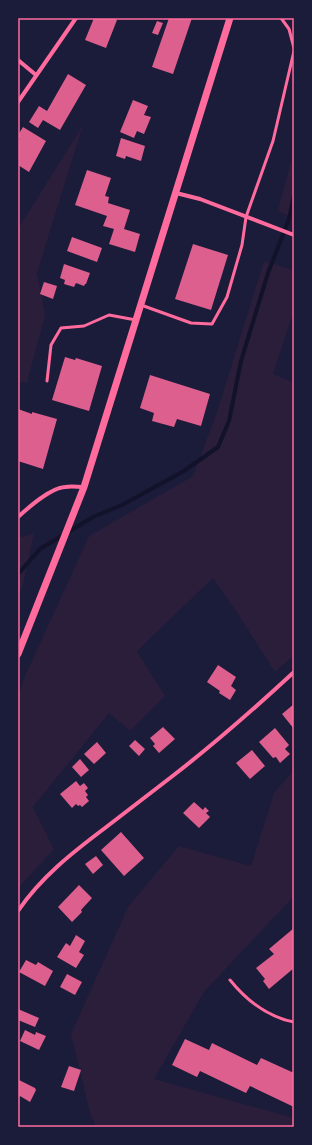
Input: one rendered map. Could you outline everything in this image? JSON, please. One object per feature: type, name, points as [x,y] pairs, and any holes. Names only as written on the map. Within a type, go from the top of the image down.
[{"type":"street","points":[[18,102],[76,18]]},
{"type":"street","points":[[18,654],[45,589],[84,487],[230,18]]},
{"type":"street","points":[[18,60],[36,75]]},
{"type":"street","points":[[176,193],[200,199],[294,235]]},
{"type":"street","points":[[18,517],[31,505],[51,492],[64,486],[84,487]]},
{"type":"street","points":[[18,911],[28,896],[67,858],[183,768],[252,711],[294,672]]},
{"type":"lane","points":[[281,18],[289,28],[294,48]]},
{"type":"lane","points":[[141,305],[191,323],[212,324],[226,297],[242,246],[246,217],[273,141],[294,51]]},
{"type":"lane","points":[[47,381],[51,345],[61,328],[84,326],[109,315],[136,320]]},
{"type":"lane","points":[[230,980],[240,992],[263,1011],[275,1017],[294,1022]]},
{"type":"shaded area","points":[[83,125],[37,273],[45,315],[27,383],[18,382],[18,229]]},
{"type":"shaded area","points":[[294,149],[294,219],[278,211]]},
{"type":"shaded area","points":[[264,261],[294,270],[294,310],[273,374],[294,383],[294,655],[275,672],[213,578],[137,651],[165,696],[130,731],[109,713],[33,807],[54,849],[18,888],[18,697],[25,676],[89,536],[193,476],[217,412]]},
{"type":"shaded area","points":[[34,533],[22,589],[18,594],[18,538]]},
{"type":"shaded area","points":[[294,770],[294,896],[204,992],[154,1079],[294,1118],[294,1127],[96,1127],[90,1113],[71,1034],[128,907],[179,846],[251,866],[274,793]]},
{"type":"building","points":[[94,18],[113,18],[117,20],[106,48],[85,40]]},
{"type":"building","points":[[169,18],[192,18],[173,74],[152,67]]},
{"type":"building","points":[[157,21],[163,23],[158,35],[152,33]]},
{"type":"building","points":[[68,74],[86,85],[60,130],[43,120],[38,128],[29,122],[39,106],[47,111]]},
{"type":"building","points":[[133,100],[148,106],[144,115],[151,117],[144,134],[137,131],[134,138],[120,132]]},
{"type":"building","points":[[23,127],[46,141],[29,172],[18,165],[18,143],[20,139],[18,135]]},
{"type":"building","points":[[121,138],[145,146],[141,161],[126,156],[125,159],[116,156]]},
{"type":"building","points":[[87,170],[111,178],[105,196],[109,197],[108,203],[130,210],[124,229],[140,234],[135,252],[109,244],[114,229],[103,226],[107,216],[75,205]]},
{"type":"building","points":[[72,237],[102,248],[97,262],[67,251]]},
{"type":"building","points":[[193,244],[228,255],[211,310],[175,299]]},
{"type":"building","points":[[64,264],[90,273],[84,286],[76,283],[74,287],[64,284],[65,280],[60,278]]},
{"type":"building","points":[[44,282],[57,286],[53,299],[40,294]]},
{"type":"building","points":[[65,357],[75,360],[76,358],[102,366],[89,411],[52,400]]},
{"type":"building","points":[[150,375],[210,394],[201,426],[177,419],[174,427],[152,421],[154,413],[140,408]]},
{"type":"building","points":[[18,409],[32,414],[32,412],[57,419],[43,469],[18,461]]},
{"type":"building","points":[[218,665],[236,677],[231,686],[236,690],[230,700],[219,693],[220,691],[207,682]]},
{"type":"building","points":[[294,704],[294,729],[282,714]]},
{"type":"building","points":[[163,727],[175,739],[159,753],[153,746],[155,744],[150,738]]},
{"type":"building","points":[[275,728],[289,745],[285,749],[290,754],[280,763],[276,757],[273,758],[259,742]]},
{"type":"building","points":[[135,740],[145,749],[139,756],[129,746]]},
{"type":"building","points":[[97,742],[106,753],[94,764],[84,754]]},
{"type":"building","points":[[252,750],[265,766],[250,779],[236,763]]},
{"type":"building","points":[[80,759],[89,770],[81,777],[72,767]]},
{"type":"building","points":[[76,781],[80,786],[84,783],[88,788],[85,791],[88,795],[86,797],[89,801],[82,807],[76,804],[72,808],[60,794]]},
{"type":"building","points":[[194,802],[203,810],[205,807],[209,811],[206,813],[210,817],[199,828],[183,813]]},
{"type":"building","points":[[121,832],[144,858],[124,876],[101,850]]},
{"type":"building","points":[[96,856],[103,865],[93,874],[85,864]]},
{"type":"building","points":[[79,885],[92,898],[81,910],[82,912],[72,922],[58,907]]},
{"type":"building","points":[[294,928],[294,968],[269,989],[263,981],[265,979],[256,968],[274,954],[269,949]]},
{"type":"building","points":[[76,935],[85,941],[79,952],[84,955],[76,968],[57,957],[66,943],[70,946]]},
{"type":"building","points":[[26,960],[36,965],[38,962],[53,971],[45,986],[19,972]]},
{"type":"building","points":[[67,974],[82,982],[75,995],[60,987]]},
{"type":"building","points":[[18,1009],[39,1018],[35,1027],[18,1020]]},
{"type":"building","points":[[25,1030],[35,1035],[36,1032],[46,1036],[39,1050],[20,1041]]},
{"type":"building","points":[[185,1039],[209,1050],[212,1043],[257,1065],[261,1058],[294,1073],[294,1107],[250,1086],[246,1093],[200,1071],[197,1077],[172,1065]]},
{"type":"building","points":[[69,1066],[81,1070],[74,1091],[61,1087]]},
{"type":"building","points":[[19,1080],[35,1088],[36,1090],[30,1102],[20,1096],[18,1100]]},
{"type":"waterway","points":[[18,574],[40,549],[93,517],[122,505],[184,471],[218,447],[229,421],[241,361],[268,273],[289,219],[294,195]]}]
